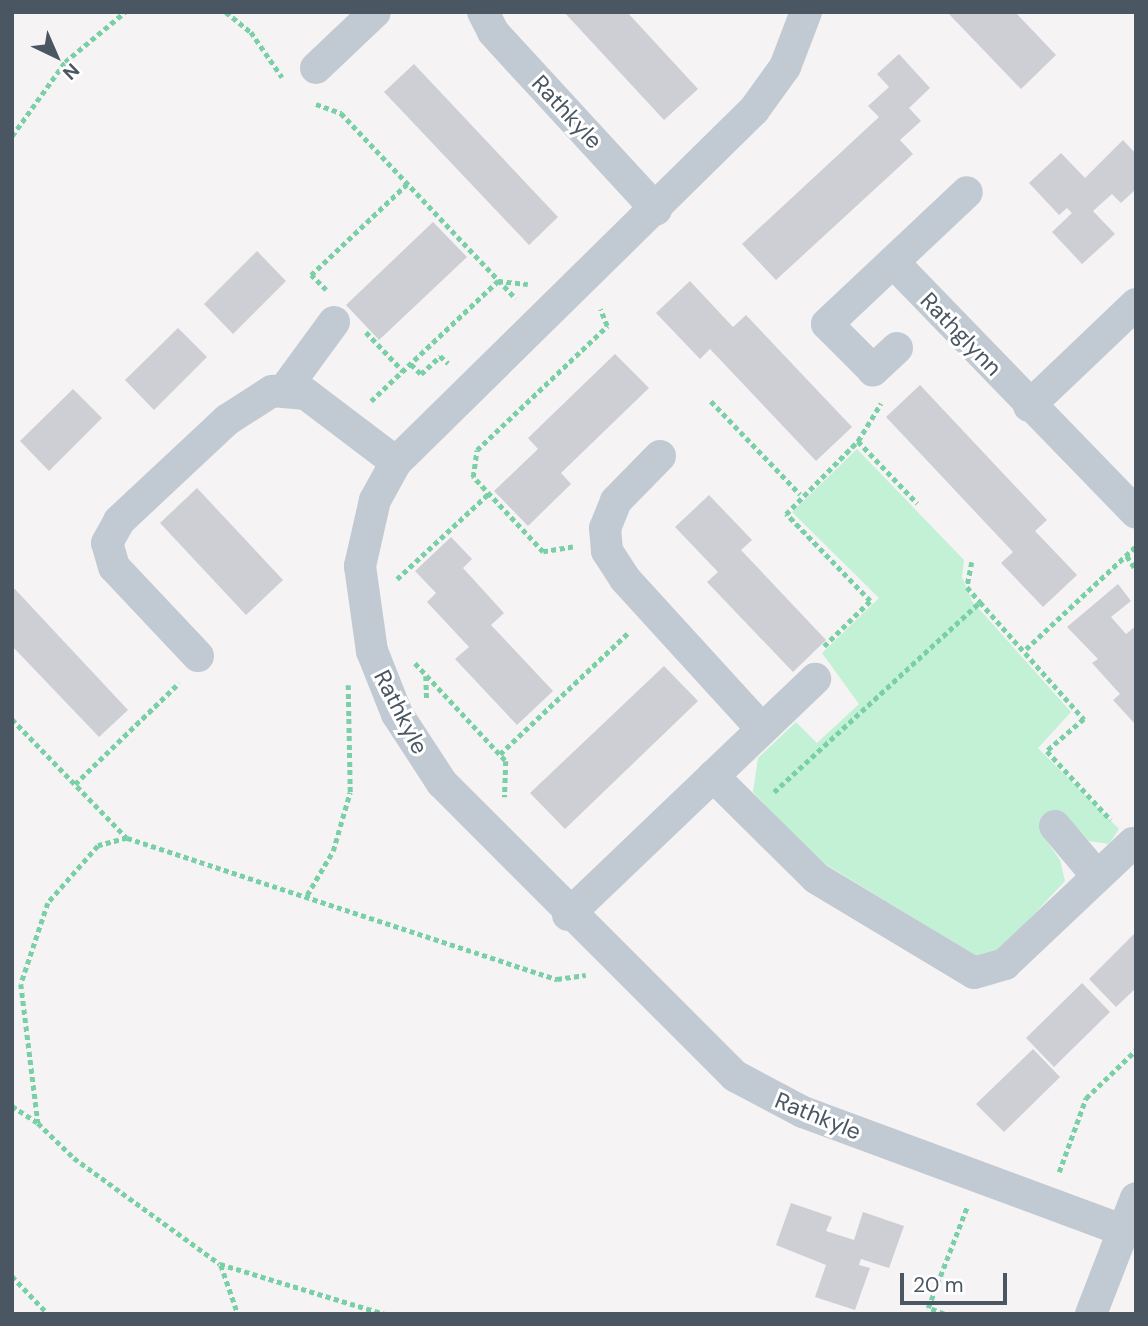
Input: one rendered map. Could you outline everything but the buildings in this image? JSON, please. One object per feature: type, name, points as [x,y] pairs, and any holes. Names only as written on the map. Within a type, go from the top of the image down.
[{"type":"street","points":[[316,68],[375,12]]},
{"type":"street","name":"Rathkyle","points":[[483,12],[493,32],[656,209]]},
{"type":"street","name":"Rathkyle","points":[[806,12],[785,67],[762,100],[656,209],[537,322],[397,462],[373,507],[360,566],[372,651],[418,750],[494,838],[707,1054],[755,1090],[1122,1230]]},
{"type":"street","points":[[897,348],[873,370],[827,324],[967,192]]},
{"type":"street","name":"Rathglynn","points":[[893,262],[1029,406],[1136,513]]},
{"type":"street","points":[[1029,406],[1136,304]]},
{"type":"street","points":[[285,389],[339,312]]},
{"type":"street","points":[[198,656],[118,574],[108,551],[111,533],[227,421],[257,397],[285,389],[306,394],[397,462]]},
{"type":"street","points":[[660,457],[616,501],[605,541],[618,569],[762,729]]},
{"type":"street","points":[[568,915],[815,679]]},
{"type":"street","points":[[713,776],[816,878],[974,973],[999,969],[1133,843]]},
{"type":"street","points":[[1055,826],[1097,876]]},
{"type":"street","points":[[1091,1314],[1136,1198]]},
{"type":"path","points":[[12,135],[65,62],[125,12]]},
{"type":"path","points":[[226,12],[251,32],[286,81]]},
{"type":"path","points":[[308,101],[341,113],[537,322]]},
{"type":"path","points":[[403,371],[339,312],[311,275],[407,184]]},
{"type":"path","points":[[585,276],[607,326],[477,450],[473,477],[543,552],[605,541]]},
{"type":"path","points":[[347,424],[498,281]]},
{"type":"path","points":[[411,364],[421,374],[440,356]]},
{"type":"path","points":[[815,679],[819,652],[870,601],[786,514],[800,494],[858,440],[869,413],[889,395]]},
{"type":"path","points":[[711,401],[800,494]]},
{"type":"path","points":[[858,440],[917,503]]},
{"type":"path","points":[[391,585],[488,494]]},
{"type":"path","points":[[1026,649],[1136,547]]},
{"type":"path","points":[[1126,556],[1136,570]]},
{"type":"path","points":[[972,562],[967,587],[1026,649],[1084,719],[1047,751],[1133,843]]},
{"type":"path","points":[[750,815],[980,602]]},
{"type":"path","points":[[500,754],[653,610]]},
{"type":"path","points":[[307,894],[333,851],[350,792],[343,700],[350,676],[372,651]]},
{"type":"path","points":[[75,784],[170,695],[198,656]]},
{"type":"path","points":[[409,657],[506,761],[504,817],[494,838]]},
{"type":"path","points":[[424,688],[426,675]]},
{"type":"path","points":[[12,719],[127,838],[307,894],[557,979],[616,964]]},
{"type":"path","points":[[38,1123],[21,984],[48,903],[98,846],[127,838]]},
{"type":"path","points":[[1049,1203],[1086,1098],[1136,1050]]},
{"type":"path","points":[[12,1106],[38,1123],[74,1158],[220,1264],[385,1314]]},
{"type":"path","points":[[944,1314],[928,1308],[960,1225]]},
{"type":"path","points":[[220,1264],[238,1314]]},
{"type":"path","points":[[12,1276],[48,1314]]},
{"type":"green space","points":[[857,449],[964,560],[962,577],[972,601],[1071,712],[1038,748],[1119,829],[1109,844],[1089,841],[1063,812],[1039,830],[1060,860],[1065,881],[994,957],[976,956],[812,856],[753,792],[758,758],[796,722],[817,743],[859,704],[822,653],[879,598],[792,512]]}]
